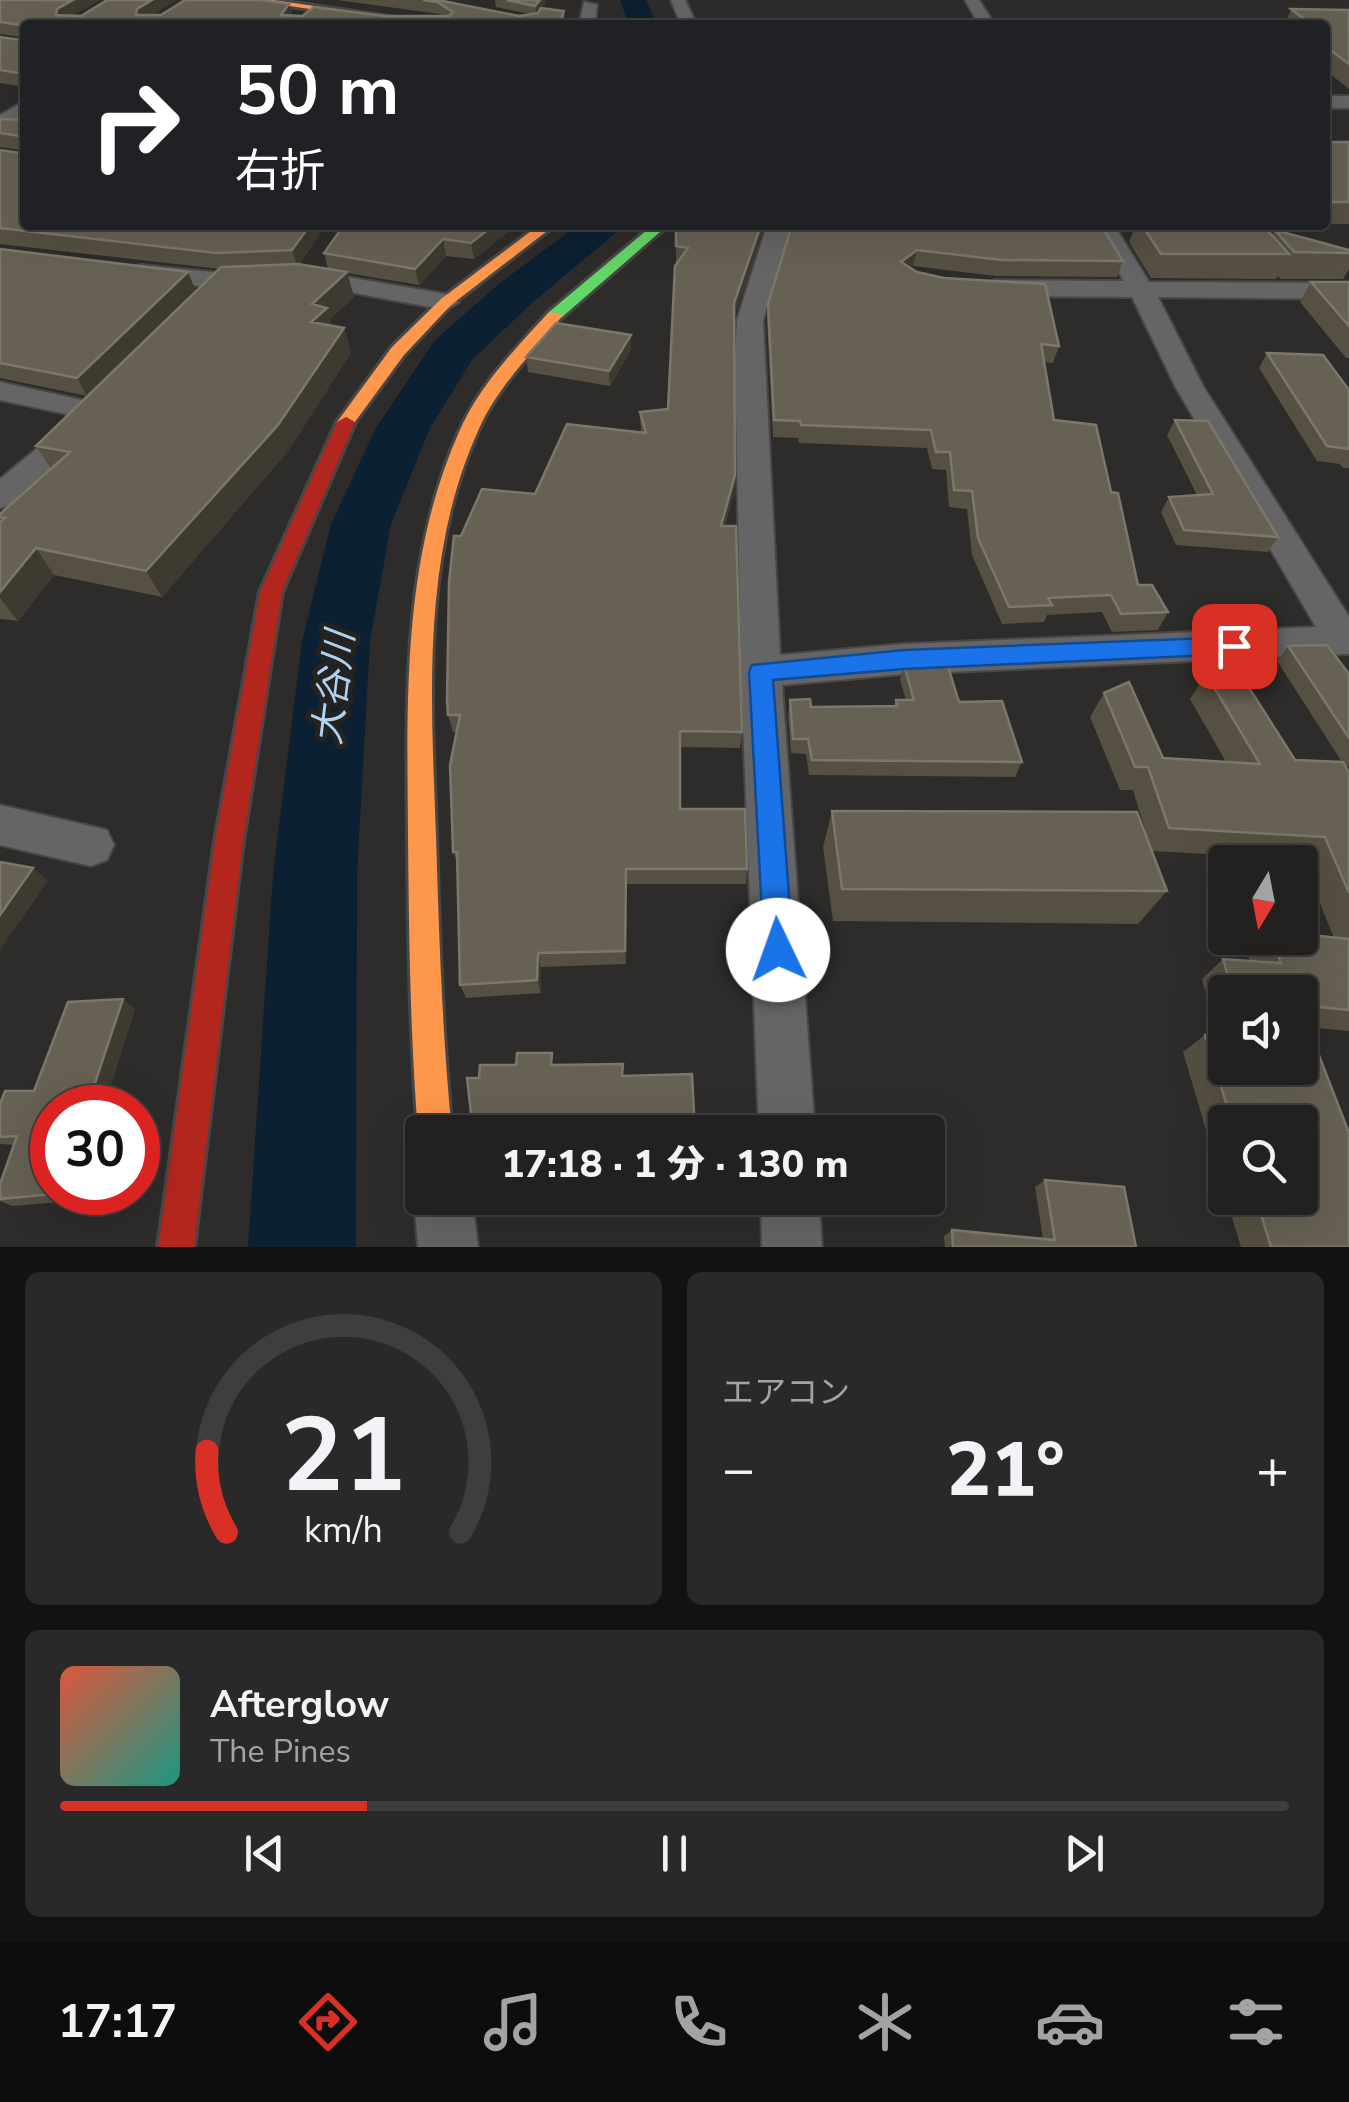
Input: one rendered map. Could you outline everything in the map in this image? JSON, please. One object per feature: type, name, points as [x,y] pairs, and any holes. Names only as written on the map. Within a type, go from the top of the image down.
[{"type":"street","points":[[253,0],[322,4],[411,20]]},
{"type":"street","points":[[301,20],[322,4]]},
{"type":"street","points":[[587,20],[588,5]]},
{"type":"street","points":[[176,1247],[229,841],[271,592],[338,432],[398,352],[446,302],[541,230]]},
{"type":"street","points":[[433,1115],[425,1038],[419,653],[422,585],[457,444],[503,368],[551,317],[618,266],[656,230]]},
{"type":"street","points":[[777,230],[750,320],[749,357],[761,672],[786,1115]]},
{"type":"street","points":[[761,672],[904,660],[1347,641],[1189,386],[1140,287],[1105,230]]},
{"type":"street","points":[[306,277],[326,251]]},
{"type":"street","points":[[116,270],[222,281],[306,277],[446,302]]},
{"type":"street","points":[[196,307],[222,281]]},
{"type":"street","points":[[963,284],[996,288],[1349,292]]},
{"type":"street","points":[[0,496],[120,385]]},
{"type":"street","points":[[0,390],[94,411]]},
{"type":"street","points":[[0,826],[91,845]]},
{"type":"street","points":[[445,1215],[448,1247]]},
{"type":"street","points":[[791,1215],[792,1247]]},
{"type":"building","points":[[0,0],[73,0],[57,9],[56,15],[81,16],[107,0],[152,0],[137,9],[136,15],[161,15],[185,0],[261,0],[289,4],[281,15],[302,16],[314,7],[385,16],[449,16],[453,12],[437,2],[423,0],[438,0],[519,16],[538,13],[541,8],[564,11],[561,20],[0,22]]},
{"type":"building","points":[[507,0],[540,0],[535,6]]},
{"type":"building","points":[[1291,9],[1349,10],[1349,64],[1330,50],[1330,20],[1305,20]]},
{"type":"building","points":[[0,37],[20,40],[20,73],[0,70]]},
{"type":"building","points":[[0,119],[20,120],[20,136],[0,133]]},
{"type":"building","points":[[1330,142],[1349,142],[1349,202],[1330,202]]},
{"type":"building","points":[[0,150],[20,153],[20,230],[306,230],[292,250],[216,253],[0,228]]},
{"type":"building","points":[[340,230],[488,230],[471,243],[443,239],[415,269],[324,253]]},
{"type":"building","points":[[676,230],[759,230],[734,303],[735,475],[721,526],[736,526],[742,732],[680,731],[680,809],[745,809],[747,869],[626,869],[625,951],[538,953],[537,980],[460,985],[457,852],[453,852],[450,765],[460,715],[448,715],[447,702],[449,582],[454,536],[461,536],[482,489],[535,494],[567,424],[646,433],[640,412],[668,409],[675,266],[688,248],[676,246]]},
{"type":"building","points":[[790,230],[1104,230],[1123,261],[1001,260],[917,250],[901,262],[917,272],[944,278],[1045,284],[1059,346],[1041,344],[1054,420],[1096,425],[1111,492],[1118,493],[1138,585],[1152,585],[1168,612],[1121,614],[1111,595],[1048,598],[1052,605],[1009,607],[978,538],[972,491],[954,490],[950,452],[936,452],[931,430],[801,425],[800,421],[774,420],[768,304]]},
{"type":"building","points":[[1145,230],[1264,230],[1289,254],[1161,254]]},
{"type":"building","points":[[1275,230],[1349,250],[1349,253],[1294,252]]},
{"type":"building","points":[[0,249],[188,272],[77,378],[0,363]]},
{"type":"building","points":[[298,264],[347,272],[312,304],[327,308],[311,322],[344,328],[278,425],[146,571],[36,548],[0,592],[0,522],[5,518],[0,514],[70,452],[36,446],[221,267]]},
{"type":"building","points":[[1311,282],[1349,282],[1349,326]]},
{"type":"building","points":[[556,323],[631,335],[609,371],[526,357]]},
{"type":"building","points":[[1267,353],[1323,355],[1349,390],[1349,449],[1327,446]]},
{"type":"building","points":[[1175,420],[1208,421],[1278,537],[1184,530],[1169,497],[1213,494]]},
{"type":"building","points":[[1327,645],[1349,674],[1349,738],[1288,646]]},
{"type":"building","points":[[947,663],[959,702],[1002,701],[1022,762],[812,760],[808,739],[793,739],[790,700],[810,699],[811,707],[897,706],[896,700],[914,700],[904,665]]},
{"type":"building","points":[[1239,672],[1295,760],[1343,762],[1349,773],[1349,893],[1325,837],[1169,828],[1148,767],[1135,767],[1104,693],[1129,682],[1163,758],[1260,764],[1206,674]]},
{"type":"building","points":[[832,811],[1137,812],[1167,891],[842,889]]},
{"type":"building","points":[[0,862],[33,868],[0,915]]},
{"type":"building","points":[[1318,936],[1349,939],[1349,1010],[1318,1007],[1318,975],[1228,975],[1223,959],[1281,963],[1278,955],[1318,955]]},
{"type":"building","points":[[123,999],[94,1085],[36,1085],[68,1002]]},
{"type":"building","points":[[517,1053],[552,1053],[551,1065],[623,1064],[622,1076],[692,1074],[694,1115],[471,1115],[467,1078],[479,1078],[480,1065],[516,1065]]},
{"type":"building","points":[[1318,1053],[1349,1133],[1349,1247],[1271,1247],[1261,1215],[1318,1215],[1318,1105],[1227,1105],[1221,1085],[1318,1085]]},
{"type":"building","points":[[5,1091],[30,1091],[30,1196],[0,1199],[0,1184],[17,1136],[0,1137],[0,1104]]},
{"type":"building","points":[[1045,1180],[1124,1187],[1136,1247],[953,1247],[952,1230],[1055,1240]]},
{"type":"waterway","name":"大谷川","points":[[633,0],[641,20]]},
{"type":"waterway","name":"大谷川","points":[[302,1247],[315,874],[336,641],[361,524],[403,428],[453,351],[516,293],[598,230]]},
{"type":"traffic: fast","points":[[555,315],[655,230]]},
{"type":"traffic: slow","points":[[253,0],[402,20]]},
{"type":"traffic: slow","points":[[346,422],[398,351],[446,302],[541,230]]},
{"type":"traffic: slow","points":[[434,1115],[426,985],[420,695],[422,625],[430,557],[445,491],[469,429],[505,370],[555,315]]},
{"type":"traffic: jam","points":[[176,1247],[229,841],[271,592],[346,422]]},
{"type":"route","points":[[778,950],[761,672],[904,660],[1234,646]]}]
